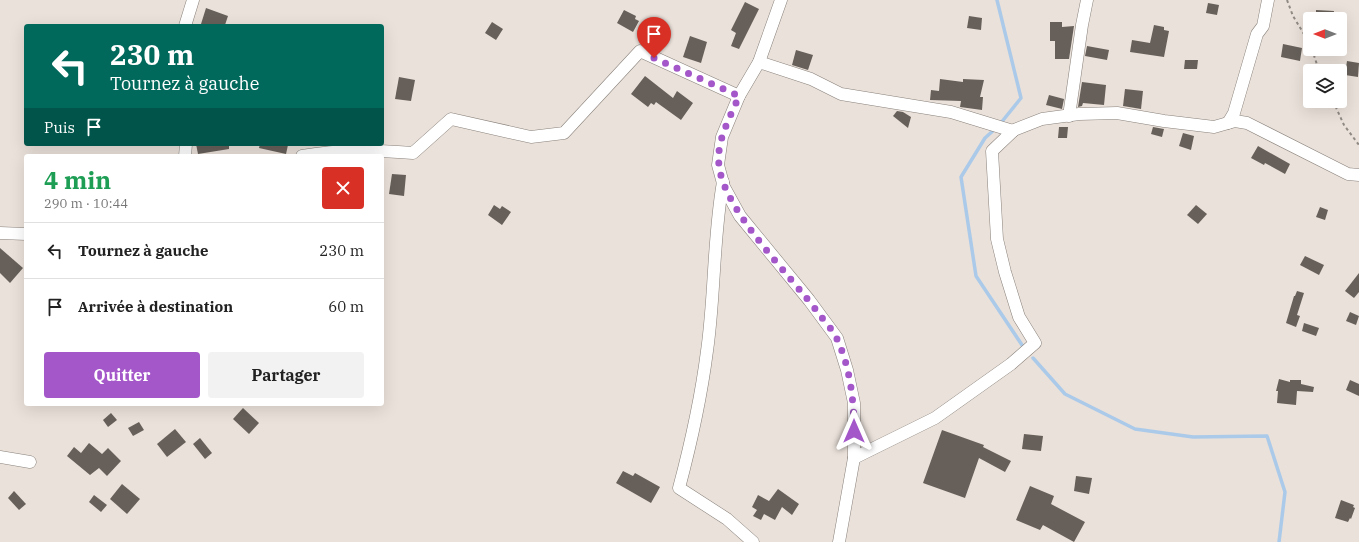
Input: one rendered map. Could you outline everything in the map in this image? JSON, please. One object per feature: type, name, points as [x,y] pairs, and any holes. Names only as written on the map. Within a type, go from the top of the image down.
[{"type":"street","points":[[186,24],[193,0]]},
{"type":"street","points":[[781,0],[759,62],[739,96],[722,137],[718,165],[723,182],[740,216],[837,338],[847,370],[854,403],[854,458],[839,542]]},
{"type":"street","points":[[1069,116],[1087,0]]},
{"type":"street","points":[[1228,123],[1234,113],[1257,34],[1263,26],[1268,0]]},
{"type":"street","points":[[316,154],[369,150],[413,153],[451,119],[531,137],[564,133],[640,51],[739,96]]},
{"type":"street","points":[[759,62],[811,79],[841,94],[951,112],[1013,131]]},
{"type":"street","points":[[854,458],[935,418],[1012,364],[1035,343],[1019,317],[1005,272],[998,239],[992,151],[1013,131],[1042,119],[1117,113],[1164,121],[1214,127],[1235,121],[1247,123],[1348,174],[1359,175]]},
{"type":"street","points":[[723,182],[718,208],[707,350],[696,424],[680,488],[727,519],[752,542]]},
{"type":"street","points":[[0,232],[24,234]]},
{"type":"street","points":[[0,457],[30,462]]},
{"type":"path","points":[[1287,0],[1293,16],[1303,32]]},
{"type":"path","points":[[1336,108],[1344,125],[1359,145]]},
{"type":"building","points":[[745,2],[759,9],[739,49],[731,46],[736,33],[731,30]]},
{"type":"building","points":[[1208,3],[1219,5],[1217,15],[1206,13]]},
{"type":"building","points":[[206,8],[228,16],[225,24],[201,24]]},
{"type":"building","points":[[624,10],[636,16],[635,19],[639,21],[633,32],[617,23]]},
{"type":"building","points":[[1316,10],[1334,11],[1334,12],[1316,12]]},
{"type":"building","points":[[969,16],[982,18],[981,30],[967,28]]},
{"type":"building","points":[[492,22],[503,29],[496,40],[485,33]]},
{"type":"building","points":[[1050,22],[1062,22],[1062,27],[1074,26],[1069,59],[1055,59],[1055,41],[1050,41]]},
{"type":"building","points":[[1154,25],[1164,27],[1164,30],[1169,31],[1164,57],[1130,52],[1132,40],[1150,43]]},
{"type":"building","points":[[690,36],[707,42],[701,63],[683,57]]},
{"type":"building","points":[[1283,44],[1302,48],[1300,61],[1281,57]]},
{"type":"building","points":[[1087,46],[1109,50],[1107,60],[1085,56]]},
{"type":"building","points":[[796,50],[813,55],[808,70],[792,65]]},
{"type":"building","points":[[1185,60],[1198,60],[1197,69],[1184,69]]},
{"type":"building","points":[[1347,61],[1359,63],[1358,77],[1347,75]]},
{"type":"building","points":[[645,76],[673,98],[677,91],[693,103],[681,120],[656,102],[654,105],[651,103],[648,107],[631,94]]},
{"type":"building","points":[[399,77],[415,80],[411,101],[395,99]]},
{"type":"building","points":[[940,79],[963,82],[963,79],[984,80],[980,97],[983,97],[982,110],[960,107],[961,101],[930,100],[931,90],[939,91]]},
{"type":"building","points":[[1082,82],[1106,85],[1104,105],[1083,103],[1082,106],[1078,107]]},
{"type":"building","points":[[1125,89],[1143,91],[1141,109],[1123,106]]},
{"type":"building","points":[[1049,95],[1064,99],[1062,109],[1046,105]]},
{"type":"building","points":[[897,111],[903,112],[911,117],[908,128],[893,116]]},
{"type":"building","points":[[1059,127],[1068,127],[1067,138],[1058,138]]},
{"type":"building","points":[[1153,127],[1164,129],[1162,137],[1151,134]]},
{"type":"building","points":[[1183,133],[1194,136],[1191,150],[1179,146]]},
{"type":"building","points":[[196,146],[229,146],[229,149],[198,154]]},
{"type":"building","points":[[260,146],[288,146],[286,154],[259,148]]},
{"type":"building","points":[[1258,146],[1290,164],[1285,174],[1265,163],[1264,165],[1251,158]]},
{"type":"building","points":[[392,174],[406,175],[404,196],[389,194]]},
{"type":"building","points":[[494,205],[500,209],[502,206],[511,212],[502,225],[488,215]]},
{"type":"building","points":[[1196,205],[1207,214],[1198,224],[1187,215]]},
{"type":"building","points":[[1320,207],[1328,210],[1325,220],[1316,217]]},
{"type":"building","points":[[0,248],[23,268],[10,283],[0,273]]},
{"type":"building","points":[[1305,256],[1324,265],[1319,275],[1300,265]]},
{"type":"building","points":[[1359,273],[1359,292],[1354,298],[1345,291]]},
{"type":"building","points":[[1297,291],[1304,293],[1297,315],[1300,316],[1296,327],[1286,323],[1294,296]]},
{"type":"building","points":[[1350,312],[1359,316],[1356,325],[1346,321]]},
{"type":"building","points":[[1304,323],[1319,328],[1316,336],[1302,331]]},
{"type":"building","points":[[1279,379],[1290,382],[1290,380],[1301,380],[1301,384],[1314,387],[1313,392],[1297,391],[1296,405],[1277,403],[1278,391],[1276,391]]},
{"type":"building","points":[[1350,380],[1359,384],[1359,396],[1346,390]]},
{"type":"building","points":[[243,408],[259,423],[249,434],[233,419]]},
{"type":"building","points":[[111,413],[117,420],[108,427],[103,420]]},
{"type":"building","points":[[139,422],[144,430],[133,436],[128,428]]},
{"type":"building","points":[[175,429],[186,442],[167,457],[157,444]]},
{"type":"building","points":[[942,430],[984,445],[983,447],[1011,461],[1005,472],[979,458],[965,498],[923,483]]},
{"type":"building","points":[[1024,434],[1043,436],[1041,451],[1022,449]]},
{"type":"building","points":[[200,438],[212,453],[205,459],[193,444]]},
{"type":"building","points":[[89,443],[102,454],[108,448],[121,461],[107,476],[99,468],[90,475],[67,456],[74,447],[81,453]]},
{"type":"building","points":[[623,471],[633,476],[635,473],[660,487],[651,503],[616,483]]},
{"type":"building","points":[[1076,476],[1092,478],[1089,494],[1074,491]]},
{"type":"building","points":[[122,484],[140,499],[127,514],[110,499]]},
{"type":"building","points":[[1030,486],[1054,496],[1051,504],[1085,522],[1074,542],[1043,525],[1040,530],[1016,520]]},
{"type":"building","points":[[778,489],[799,504],[792,515],[782,507],[775,520],[764,514],[761,520],[753,516],[757,510],[752,507],[758,495],[769,501]]},
{"type":"building","points":[[14,491],[26,504],[19,510],[8,498]]},
{"type":"building","points":[[94,495],[107,505],[101,512],[89,502]]},
{"type":"building","points":[[1341,500],[1354,505],[1353,507],[1355,508],[1351,519],[1350,518],[1348,522],[1335,518]]},
{"type":"waterway","points":[[997,0],[1021,98],[1000,124]]},
{"type":"waterway","points":[[995,129],[985,138],[961,177],[976,276],[1024,348]]},
{"type":"waterway","points":[[1033,358],[1065,394],[1135,429],[1193,437],[1267,436],[1285,492],[1279,542]]},
{"type":"route","points":[[654,58],[739,96],[722,137],[718,165],[724,187],[740,216],[837,338],[847,370],[854,403],[854,431]]}]
